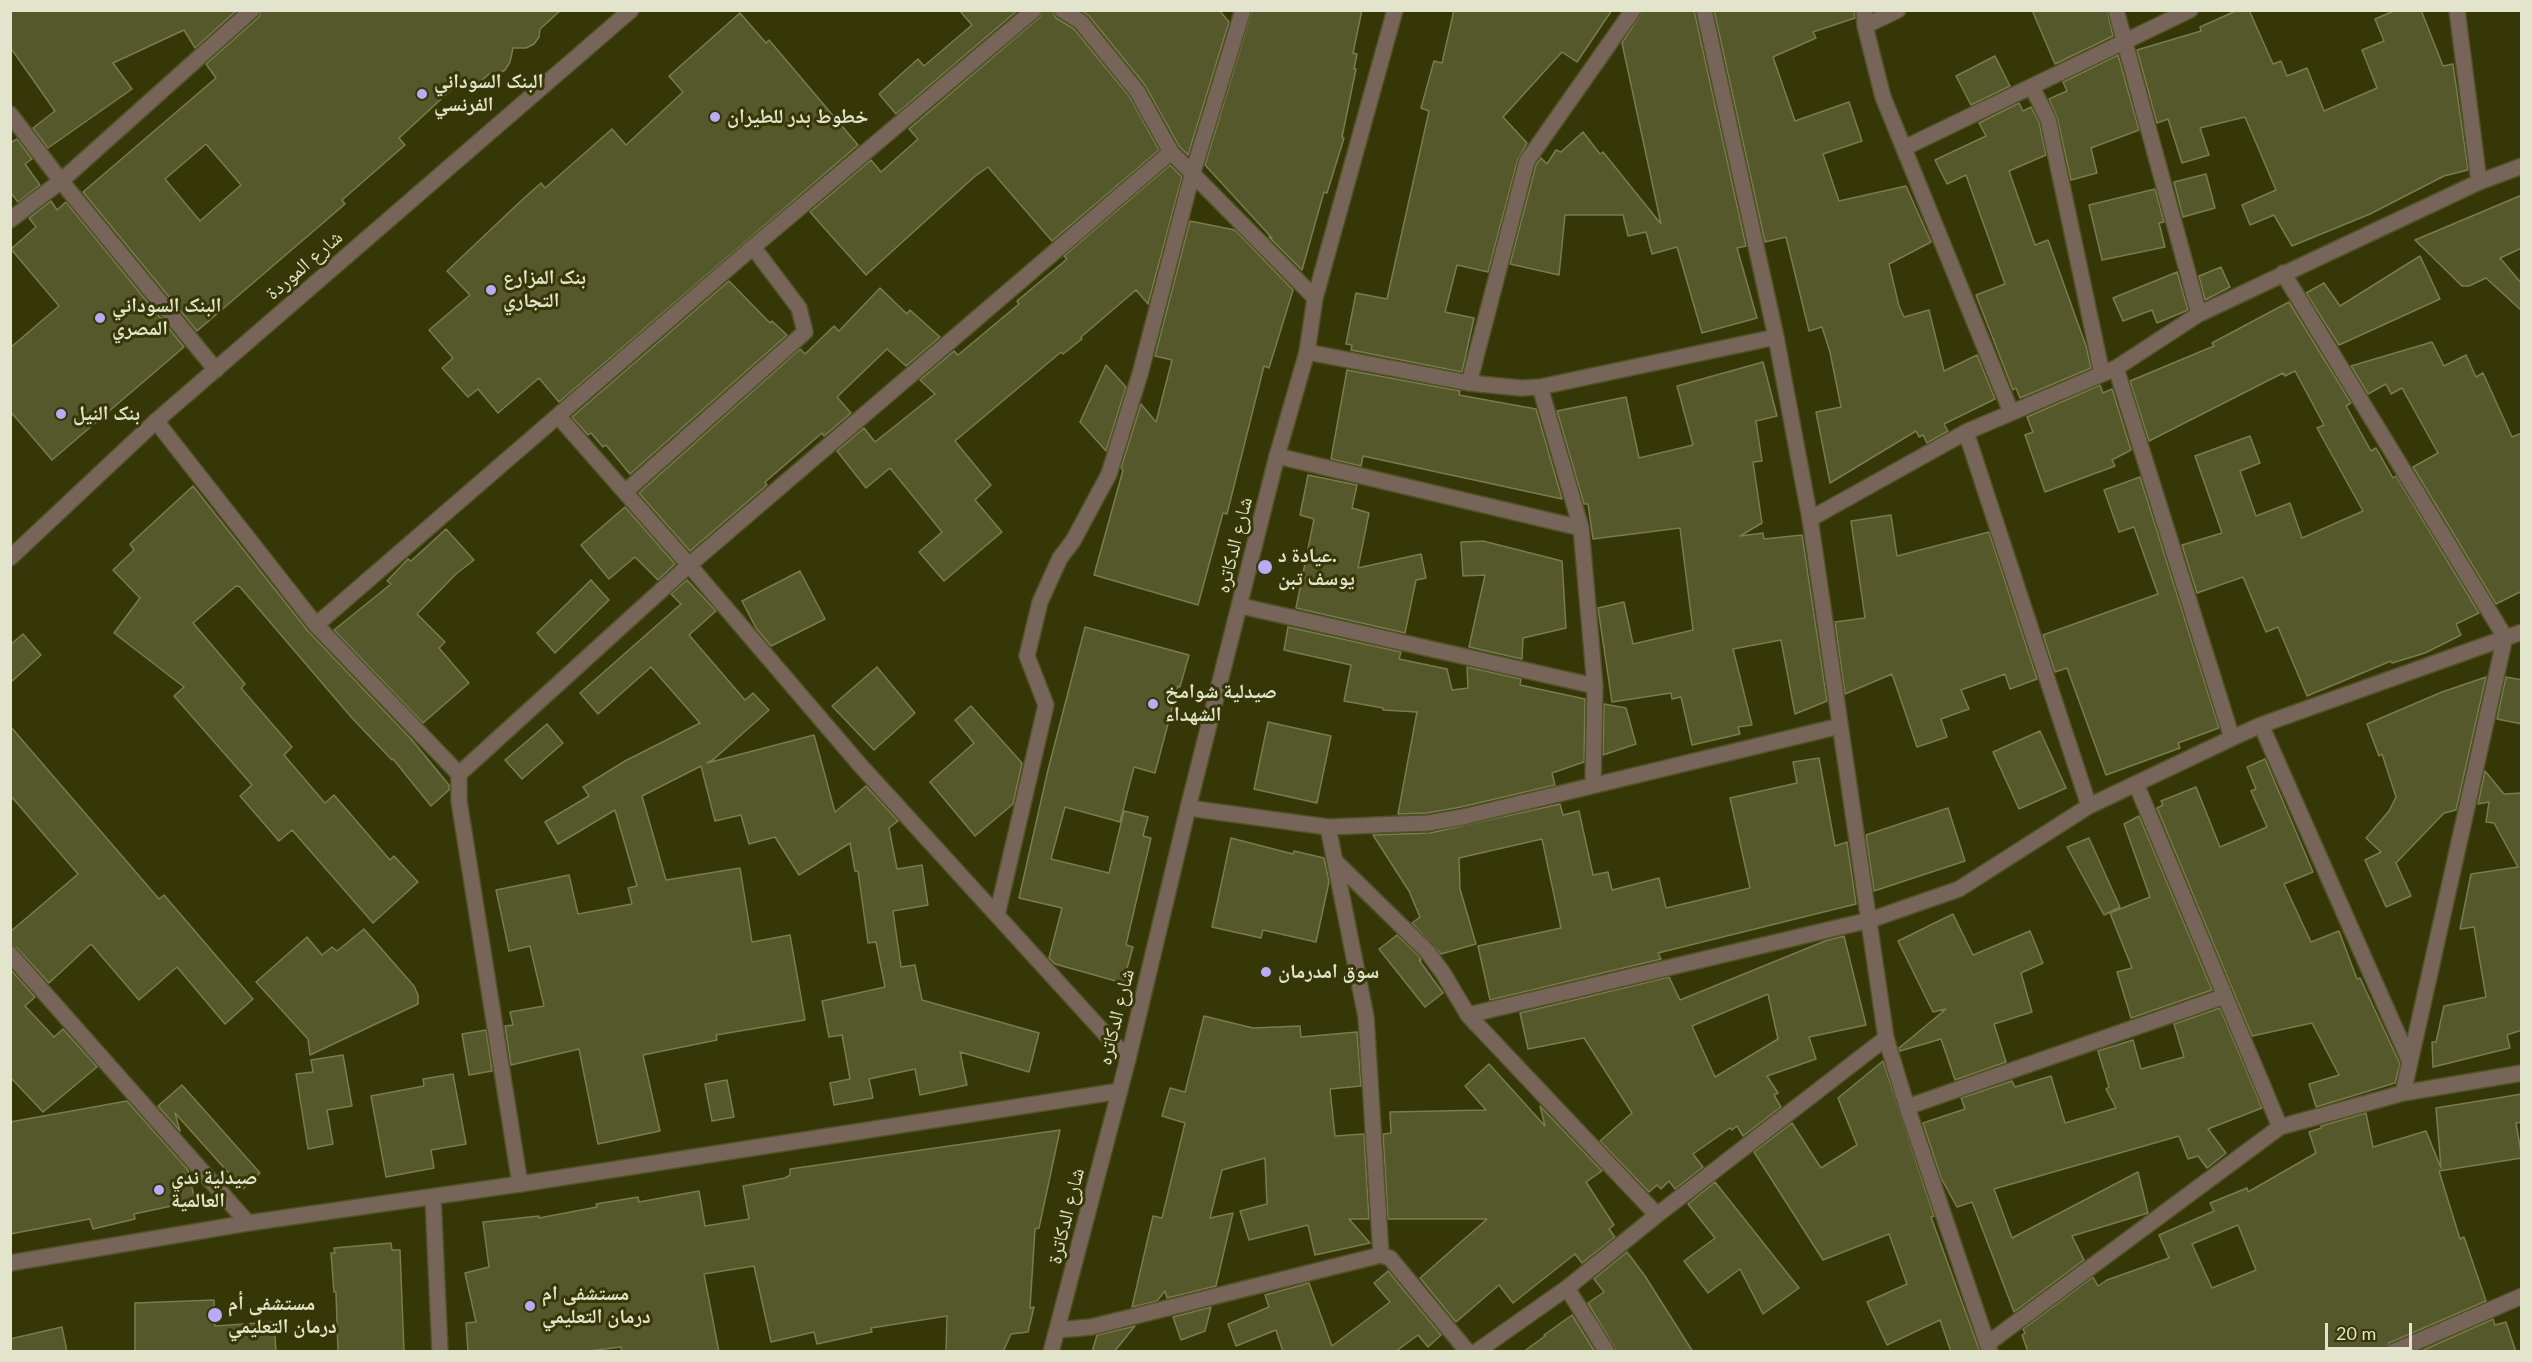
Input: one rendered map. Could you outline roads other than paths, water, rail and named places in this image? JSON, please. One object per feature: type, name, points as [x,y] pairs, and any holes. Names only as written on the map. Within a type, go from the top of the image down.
[{"type":"street","points":[[10,220],[61,181],[252,10]]},
{"type":"street","name":"شارع الموردة","points":[[10,558],[156,421],[631,10]]},
{"type":"street","points":[[316,625],[753,247],[1034,10]]},
{"type":"street","points":[[1062,10],[1081,22],[1137,91],[1171,152],[1315,298]]},
{"type":"street","points":[[998,915],[1046,705],[1027,656],[1040,602],[1060,558],[1073,541],[1109,474],[1140,374],[1192,175],[1243,10]]},
{"type":"street","name":"شارع الدكاتره","points":[[1120,1091],[1188,808],[1277,456],[1307,352],[1315,298],[1395,10]]},
{"type":"street","points":[[1469,383],[1527,161],[1633,10]]},
{"type":"street","points":[[1704,10],[1776,338],[1810,519],[1886,1038],[1907,1107],[1989,1348],[2280,1127],[2403,1094],[2522,1073]]},
{"type":"street","points":[[1864,10],[1865,26],[1883,97],[2011,412]]},
{"type":"street","points":[[1865,26],[1898,10]]},
{"type":"street","points":[[2116,10],[2199,314]]},
{"type":"street","points":[[1904,148],[2190,10]]},
{"type":"street","points":[[2457,10],[2479,182]]},
{"type":"street","points":[[2032,87],[2048,119],[2109,371],[2232,738]]},
{"type":"street","points":[[10,114],[61,181],[216,370]]},
{"type":"street","points":[[459,774],[689,565],[1171,152]]},
{"type":"street","points":[[1810,519],[1966,432],[2109,371],[2199,314],[2479,182],[2522,166]]},
{"type":"street","points":[[625,492],[805,332],[799,308],[753,247]]},
{"type":"street","points":[[2283,273],[2505,637],[2403,1094]]},
{"type":"street","points":[[1307,352],[1469,383],[1521,388],[1540,387],[1776,338]]},
{"type":"street","points":[[1540,387],[1581,528],[1595,686],[1593,784]]},
{"type":"street","points":[[559,417],[860,765],[1128,1059]]},
{"type":"street","points":[[156,421],[316,625],[459,774],[459,801],[520,1184]]},
{"type":"street","points":[[1966,432],[2089,806]]},
{"type":"street","points":[[1277,456],[1581,528]]},
{"type":"street","points":[[1240,606],[1595,686]]},
{"type":"street","points":[[1468,1015],[1870,920],[1959,890],[2089,806],[2232,738],[2261,725],[2522,632]]},
{"type":"street","points":[[2261,725],[2410,1062]]},
{"type":"street","points":[[1188,808],[1328,827],[1428,823],[1463,817],[1840,726]]},
{"type":"street","points":[[2136,784],[2280,1127]]},
{"type":"street","points":[[1328,827],[1366,1017],[1381,1255]]},
{"type":"street","points":[[1337,863],[1427,951],[1468,1015],[1657,1215]]},
{"type":"street","points":[[10,954],[248,1223]]},
{"type":"street","points":[[1907,1107],[2225,996]]},
{"type":"street","points":[[1476,1352],[1567,1288],[1657,1215],[1886,1038]]},
{"type":"street","points":[[10,1263],[248,1223],[520,1184],[1120,1091]]},
{"type":"street","name":"شارع الدكاترة","points":[[1051,1352],[1120,1091]]},
{"type":"street","points":[[433,1197],[440,1352]]},
{"type":"street","points":[[1058,1330],[1091,1327],[1381,1255],[1390,1258],[1468,1352]]},
{"type":"street","points":[[1567,1288],[1607,1352]]},
{"type":"street","points":[[2393,1352],[2522,1296]]},
{"type":"place","name":"البنک السوداني الفرنسي","points":[[422,94]]},
{"type":"place","name":"خطوط بدر للطيران","points":[[715,117]]},
{"type":"place","name":"بنک المزارع التجاري","points":[[491,290]]},
{"type":"place","name":"البنک السوداني المصري","points":[[100,318]]},
{"type":"place","name":"بنک النيل","points":[[61,414]]},
{"type":"place","name":"عيادة د. يوسف تبن","points":[[1265,567]]},
{"type":"place","name":"صيدلية شوامخ الشهداء","points":[[1153,704]]},
{"type":"place","name":"سوق امدرمان","points":[[1266,972]]},
{"type":"place","name":"صيدلية ندي العالمية","points":[[159,1190]]},
{"type":"place","name":"مستشفى ام درمان التعليمي","points":[[530,1306]]},
{"type":"place","name":"مستشفى أم درمان التعليمي","points":[[215,1315]]}]
